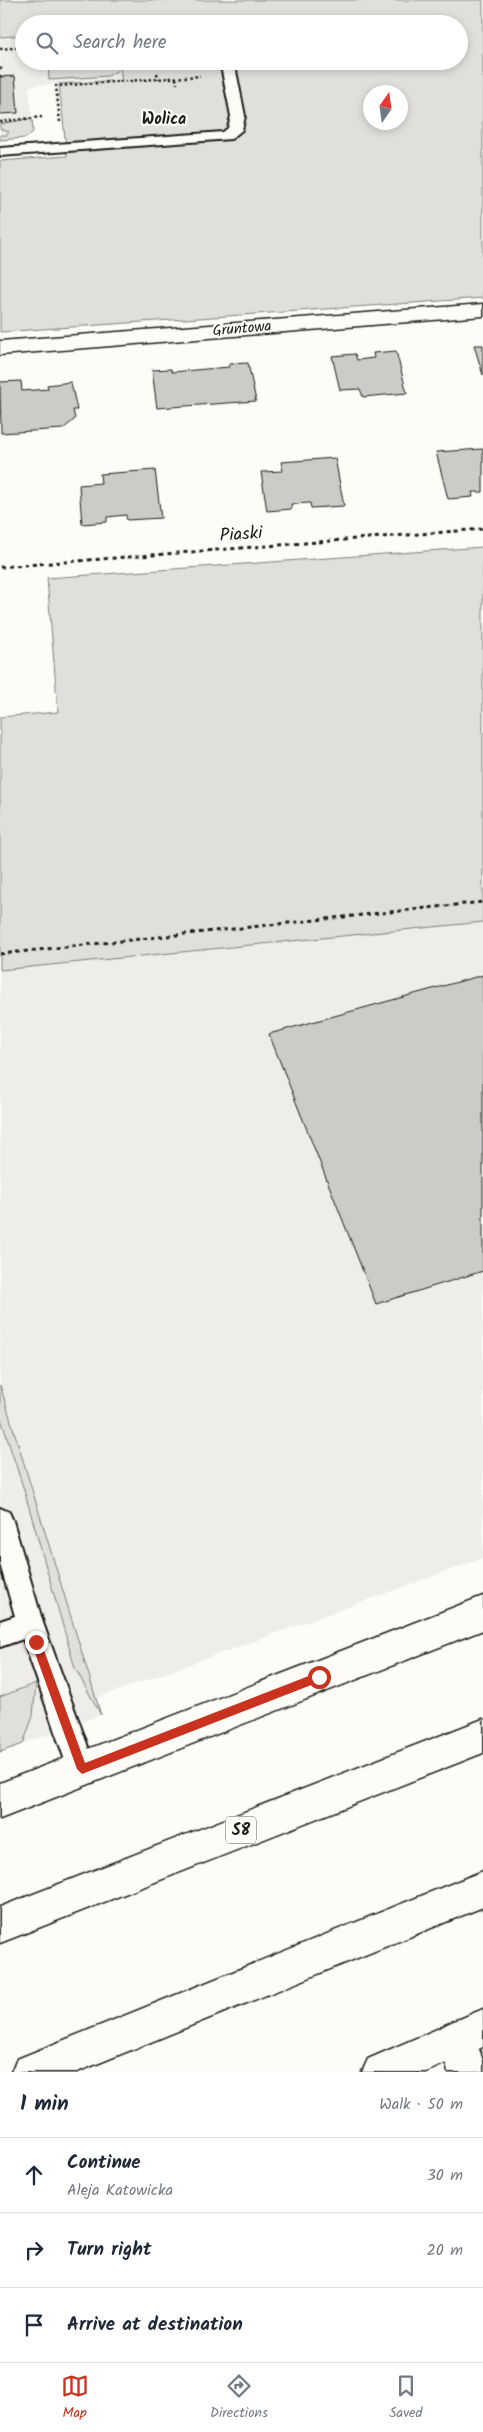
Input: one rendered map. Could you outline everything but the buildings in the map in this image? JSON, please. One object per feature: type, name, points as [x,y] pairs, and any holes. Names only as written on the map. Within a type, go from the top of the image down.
[{"type":"main road","name":"Gruntowa","points":[[0,348],[483,310]]},
{"type":"main road","points":[[0,1801],[483,1613]]},
{"type":"main road","name":"S8","points":[[0,1926],[483,1736]]},
{"type":"main road","points":[[30,2072],[483,1889]]},
{"type":"main road","points":[[381,2072],[469,2046]]},
{"type":"lane","points":[[0,152],[230,134],[235,130],[238,116],[229,70]]},
{"type":"lane","points":[[0,1521],[30,1623],[82,1769]]},
{"type":"lane","points":[[0,1634],[30,1623]]},
{"type":"path","points":[[0,49],[15,48]]},
{"type":"path","points":[[157,73],[158,79]]},
{"type":"path","points":[[64,148],[56,86],[208,75]]},
{"type":"path","points":[[176,78],[176,84]]},
{"type":"path","points":[[0,122],[42,117]]},
{"type":"path","name":"Piaski","points":[[0,566],[483,529]]},
{"type":"path","points":[[0,954],[483,902]]},
{"type":"shaded area","points":[[0,0],[483,0],[483,298],[0,332],[0,161],[67,156],[59,84],[122,80],[120,70],[468,70],[468,15],[15,15],[15,36],[0,37]]},
{"type":"shaded area","points":[[15,36],[15,70],[120,70],[122,80],[29,86],[33,132],[26,138],[0,140],[0,37]]},
{"type":"shaded area","points":[[48,70],[118,70],[108,76],[49,80]]},
{"type":"shaded area","points":[[32,118],[33,132],[26,138],[0,140],[0,135],[7,135],[9,132],[0,129],[0,124]]},
{"type":"shaded area","points":[[483,547],[483,922],[0,970],[0,717],[58,712],[47,578]]},
{"type":"shaded area","points":[[483,922],[483,1558],[97,1698],[101,1715],[0,1752],[0,970]]},
{"type":"shaded area","points":[[0,1385],[101,1715],[75,1668],[24,1490],[0,1416]]},
{"type":"shaded area","points":[[36,1683],[33,1716],[23,1744],[0,1752],[0,1697]]},
{"type":"district","name":"Wolica","points":[[164,119]]},
{"type":"route","points":[[36,1642],[82,1769],[319,1677]]}]
